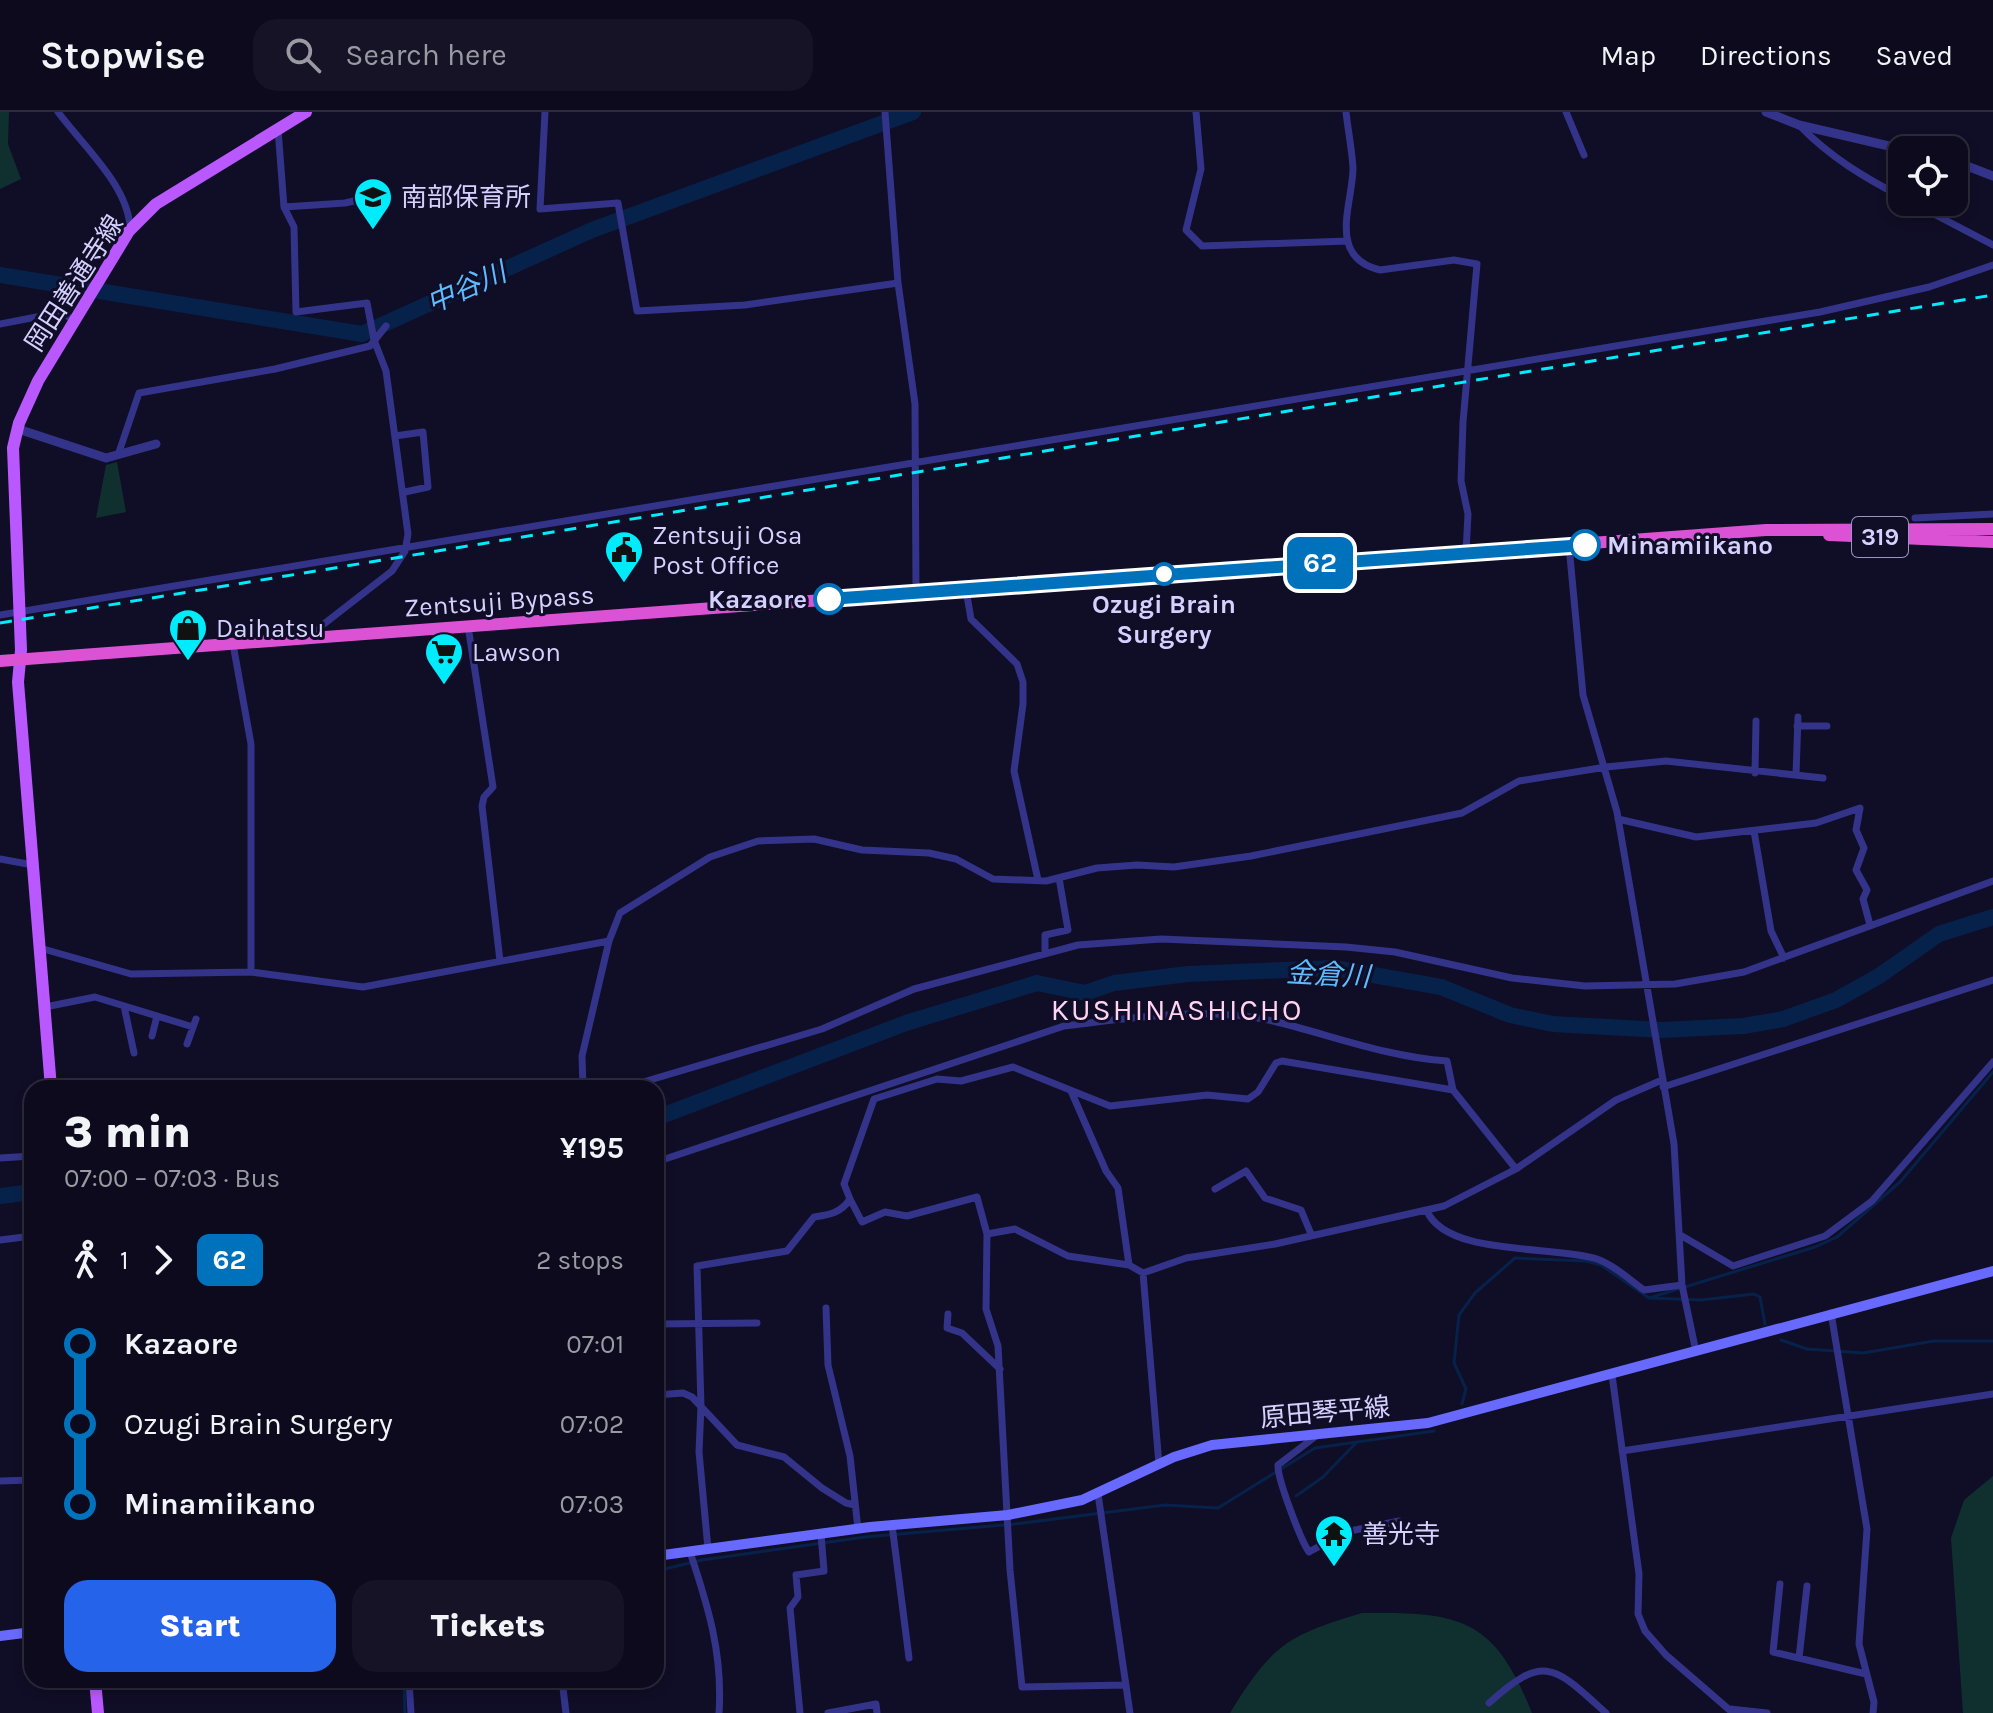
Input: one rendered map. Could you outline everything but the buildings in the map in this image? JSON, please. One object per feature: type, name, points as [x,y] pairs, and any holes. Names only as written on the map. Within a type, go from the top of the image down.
[{"type":"highway","name":"Zentsuji Bypass","points":[[0,661],[1766,530],[1993,529]]},
{"type":"highway","name":"Zentsuji Bypass","points":[[1766,530],[1993,542]]},
{"type":"main road","name":"岡田善通寺線","points":[[50,1080],[18,682],[20,660],[12,474],[18,429],[38,381],[129,231],[156,204],[306,112]]},
{"type":"main road","name":"原田琴平線","points":[[664,1557],[692,1559],[708,1549],[821,1540],[858,1529],[893,1531],[1008,1521],[1098,1494],[1159,1465],[1212,1445],[1428,1423],[1993,1271]]},
{"type":"main road","points":[[0,1636],[24,1633]]},
{"type":"main road","points":[[96,1688],[98,1713]]},
{"type":"street","points":[[58,112],[130,212],[129,231]]},
{"type":"street","points":[[545,112],[540,209],[618,203],[637,311],[745,305],[898,283]]},
{"type":"street","points":[[885,112],[898,283],[907,334],[917,462],[916,593]]},
{"type":"street","points":[[1196,112],[1201,169],[1186,230],[1202,246],[1348,241]]},
{"type":"street","points":[[1346,112],[1353,168],[1344,217],[1348,241],[1369,267],[1380,270],[1454,260],[1477,264],[1466,371],[1461,481],[1468,514],[1466,552]]},
{"type":"street","points":[[1566,112],[1584,155]]},
{"type":"street","points":[[1766,112],[1799,125],[1888,146]]},
{"type":"street","points":[[1799,125],[1818,145],[1888,189]]},
{"type":"street","points":[[278,129],[284,207],[294,227],[296,312],[367,303],[374,340],[386,371],[405,492],[406,547],[397,565],[380,583],[320,627],[315,637]]},
{"type":"street","points":[[1968,166],[1993,176]]},
{"type":"street","points":[[284,207],[345,203],[388,193]]},
{"type":"street","points":[[1938,216],[1993,245]]},
{"type":"street","points":[[0,615],[1870,302],[1929,287],[1993,265]]},
{"type":"street","points":[[0,324],[62,312],[74,321]]},
{"type":"street","points":[[118,455],[139,393],[275,369],[370,346],[386,326]]},
{"type":"street","points":[[18,429],[106,458],[156,444]]},
{"type":"street","points":[[395,436],[423,432],[428,487],[405,492]]},
{"type":"street","points":[[1915,518],[1993,514]]},
{"type":"street","points":[[1569,546],[1583,695],[1606,767],[1618,819],[1674,1144],[1684,1293],[1696,1352]]},
{"type":"street","points":[[966,590],[971,619],[1017,664],[1023,682],[1014,771],[1038,880]]},
{"type":"street","points":[[468,626],[493,787],[484,797],[482,806],[500,961]]},
{"type":"street","points":[[233,643],[251,744],[251,972]]},
{"type":"street","points":[[1755,773],[1756,721]]},
{"type":"street","points":[[1796,775],[1798,721],[1827,726]]},
{"type":"street","points":[[583,1080],[582,1056],[609,941],[620,913],[710,857],[758,841],[814,839],[862,850],[929,853],[956,859],[993,879],[1038,880],[1097,868],[1137,865],[1174,867],[1251,856],[1462,813],[1519,781],[1606,767],[1666,761],[1823,778]]},
{"type":"street","points":[[1618,819],[1696,837],[1816,823],[1860,808],[1856,830],[1864,848],[1856,870],[1867,890],[1863,899],[1870,925]]},
{"type":"street","points":[[1754,831],[1771,931],[1784,958]]},
{"type":"street","points":[[0,859],[34,865]]},
{"type":"street","points":[[1045,952],[1045,935],[1068,930],[1059,878]]},
{"type":"street","points":[[650,1080],[822,1029],[914,989],[1078,945],[1161,939],[1302,944],[1395,952],[1512,978],[1585,986],[1645,986],[1702,981],[1784,958],[1993,881]]},
{"type":"street","points":[[40,948],[131,974],[251,972],[363,987],[609,941]]},
{"type":"street","points":[[987,1234],[1015,1229],[1068,1256],[1129,1265],[1143,1273],[1186,1258],[1275,1244],[1427,1211],[1444,1206],[1516,1169],[1616,1100],[1993,980]]},
{"type":"street","points":[[45,1007],[95,997],[157,1016],[195,1023],[187,1044]]},
{"type":"street","points":[[124,1006],[134,1053]]},
{"type":"street","points":[[1125,1685],[1022,1687],[998,1346],[986,1309],[987,1234],[977,1197],[907,1216],[885,1212],[862,1222],[844,1184],[874,1099],[1064,1026],[1198,1015],[1271,1021],[1405,1056],[1447,1061],[1453,1090],[1516,1169]]},
{"type":"street","points":[[152,1036],[157,1016]]},
{"type":"street","points":[[664,1160],[936,1075],[961,1081],[1013,1067],[1110,1106],[1121,1107],[1207,1095],[1248,1099],[1258,1092],[1276,1063],[1282,1061],[1453,1090]]},
{"type":"street","points":[[1682,1236],[1733,1266],[1825,1236],[1872,1201],[1993,1062]]},
{"type":"street","points":[[1071,1089],[1106,1171],[1118,1188],[1129,1265]]},
{"type":"street","points":[[0,1158],[24,1156]]},
{"type":"street","points":[[1215,1189],[1246,1171],[1265,1198],[1301,1210],[1311,1234]]},
{"type":"street","points":[[708,1549],[699,1452],[701,1406],[697,1266],[787,1251],[814,1217],[832,1214],[850,1199]]},
{"type":"street","points":[[1427,1211],[1437,1226],[1450,1233],[1514,1250],[1597,1259],[1644,1290],[1684,1293]]},
{"type":"street","points":[[0,1240],[24,1237]]},
{"type":"street","points":[[1143,1273],[1159,1465]]},
{"type":"street","points":[[826,1308],[828,1365],[850,1456],[858,1529]]},
{"type":"street","points":[[1831,1313],[1868,1544],[1859,1644],[1873,1713]]},
{"type":"street","points":[[948,1314],[947,1328],[972,1340],[1000,1369]]},
{"type":"street","points":[[664,1324],[757,1323]]},
{"type":"street","points":[[1612,1375],[1639,1574],[1638,1614],[1645,1631],[1666,1655],[1731,1711],[1767,1713]]},
{"type":"street","points":[[664,1394],[683,1393],[701,1406],[737,1445],[784,1457],[822,1488],[855,1505]]},
{"type":"street","points":[[1622,1451],[1993,1394]]},
{"type":"street","points":[[1316,1436],[1278,1466],[1278,1476],[1291,1503],[1302,1543],[1309,1552],[1345,1532],[1399,1521]]},
{"type":"street","points":[[0,1481],[24,1480]]},
{"type":"street","points":[[1098,1494],[1130,1713]]},
{"type":"street","points":[[893,1531],[898,1578],[910,1626],[909,1658]]},
{"type":"street","points":[[800,1713],[790,1608],[798,1597],[796,1575],[824,1571],[821,1540]]},
{"type":"street","points":[[692,1559],[714,1627],[719,1713]]},
{"type":"street","points":[[888,1579],[898,1578]]},
{"type":"street","points":[[1780,1584],[1773,1652],[1866,1674]]},
{"type":"street","points":[[1799,1658],[1807,1586]]},
{"type":"street","points":[[1489,1703],[1530,1671],[1545,1670],[1566,1676],[1606,1713]]},
{"type":"street","points":[[409,1688],[411,1713]]},
{"type":"street","points":[[563,1688],[566,1713]]},
{"type":"street","points":[[828,1713],[876,1704],[877,1713]]},
{"type":"green space","points":[[0,112],[9,112],[8,144],[21,179],[0,189]]},
{"type":"green space","points":[[117,462],[126,512],[96,518],[106,465]]},
{"type":"green space","points":[[1993,1476],[1993,1713],[1963,1713],[1951,1538],[1964,1500]]},
{"type":"green space","points":[[1362,1613],[1424,1615],[1469,1626],[1487,1638],[1503,1656],[1532,1713],[1230,1713],[1257,1672],[1283,1646],[1316,1628]]},
{"type":"waterway","name":"中谷川","points":[[0,275],[362,334],[592,230],[913,112]]},
{"type":"waterway","name":"金倉川","points":[[664,1115],[906,1023],[1037,983],[1085,993],[1114,983],[1188,974],[1334,968],[1441,987],[1510,1015],[1553,1024],[1662,1030],[1743,1026],[1783,1019],[1836,1000],[1879,976],[1939,934],[1993,917]]},
{"type":"waterway","points":[[1462,1404],[1466,1389],[1454,1363],[1459,1315],[1475,1293],[1515,1258],[1586,1261],[1601,1265],[1649,1298],[1815,1247],[1837,1237],[1900,1182],[1993,1072]]},
{"type":"waterway","name":"金倉川","points":[[0,1196],[24,1193]]},
{"type":"waterway","points":[[1649,1298],[1701,1300],[1754,1294],[1760,1297],[1765,1324]]},
{"type":"waterway","points":[[1781,1340],[1807,1349],[1863,1353],[1934,1341],[1993,1341]]},
{"type":"waterway","points":[[664,1569],[702,1560],[865,1537],[1015,1524],[1165,1505],[1218,1508],[1315,1448],[1434,1431]]},
{"type":"waterway","points":[[1296,1496],[1323,1477],[1355,1444]]},
{"type":"waterway","points":[[404,1688],[405,1713]]},
{"type":"railway","points":[[0,623],[1993,295]]},
{"type":"bus line","name":"62","points":[[829,599],[1585,545]]},
{"type":"place","name":"南部保育所","points":[[373,231]]},
{"type":"place","name":"Minamiikano","points":[[1585,545]]},
{"type":"place","name":"Ozugi Brain Surgery","points":[[1164,574]]},
{"type":"place","name":"Zentsuji Osa Post Office","points":[[624,584]]},
{"type":"place","name":"Kazaore","points":[[829,599]]},
{"type":"place","name":"Daihatsu","points":[[188,662]]},
{"type":"place","name":"Lawson","points":[[444,686]]},
{"type":"place","name":"善光寺","points":[[1334,1568]]},
{"type":"district","name":"KUSHINASHICHO","points":[[1177,1010]]}]
